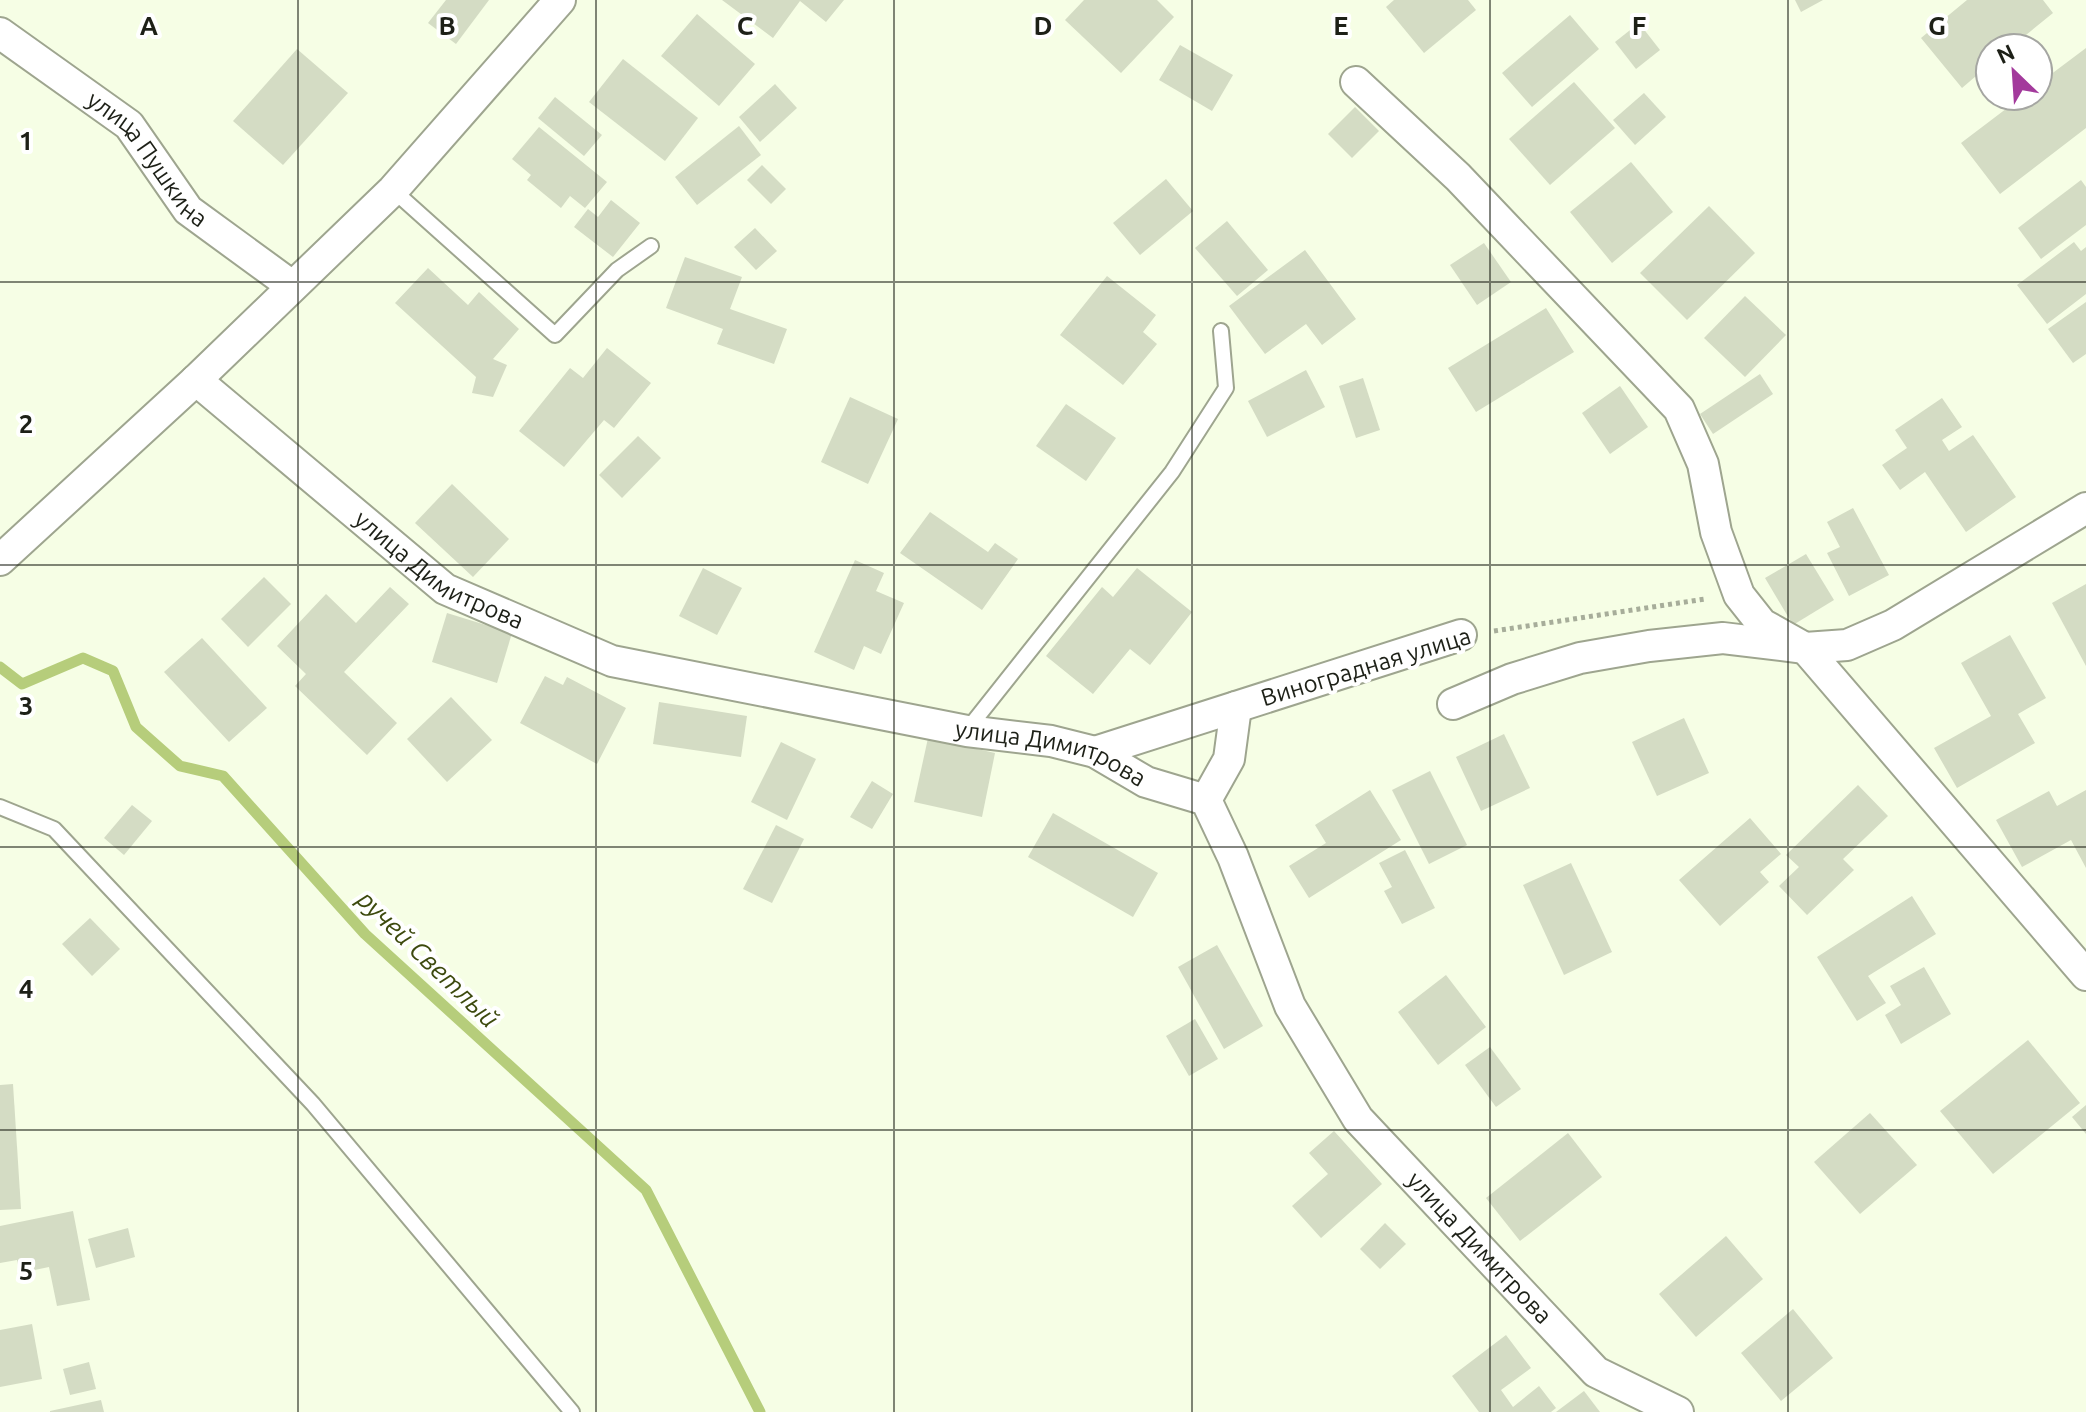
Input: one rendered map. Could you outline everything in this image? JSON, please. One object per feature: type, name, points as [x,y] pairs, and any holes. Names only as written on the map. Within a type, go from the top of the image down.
[{"type":"street","points":[[0,560],[196,380],[393,190],[560,0]]},
{"type":"street","name":"улица Пушкина","points":[[0,33],[129,125],[188,210],[292,286]]},
{"type":"street","points":[[1356,82],[1458,177],[1679,409],[1703,464],[1716,532],[1739,595],[1762,624],[1805,648],[2086,975]]},
{"type":"street","name":"улица Димитрова","points":[[196,380],[445,589],[612,661],[967,731],[1051,741],[1095,752],[1146,782],[1206,800],[1233,857],[1290,1006],[1358,1119],[1596,1372],[1678,1412]]},
{"type":"street","points":[[1453,704],[1512,679],[1580,658],[1649,646],[1723,638],[1805,648],[1847,645],[1893,625],[2086,508]]},
{"type":"street","name":"Виноградная улица","points":[[1095,752],[1461,635]]},
{"type":"street","points":[[1206,800],[1229,759],[1236,707]]},
{"type":"lane","points":[[393,190],[555,335],[617,270],[651,246]]},
{"type":"lane","points":[[967,731],[1172,472],[1226,388],[1221,331]]},
{"type":"lane","points":[[0,807],[54,829],[313,1104],[572,1412]]},
{"type":"path","name":"Виноградная улица","points":[[1461,635],[1739,595]]},
{"type":"building","points":[[446,0],[489,0],[456,44],[428,23]]},
{"type":"building","points":[[722,0],[844,0],[826,22],[800,1],[773,38]]},
{"type":"building","points":[[1084,0],[1157,0],[1174,17],[1121,73],[1065,20]]},
{"type":"building","points":[[1394,0],[1468,0],[1476,10],[1424,53],[1386,7]]},
{"type":"building","points":[[1795,0],[1823,0],[1801,12]]},
{"type":"building","points":[[1967,0],[2043,0],[2053,13],[2030,32],[1974,32],[1974,78],[1962,88],[1921,38]]},
{"type":"building","points":[[697,14],[755,64],[719,106],[661,56]]},
{"type":"building","points":[[1570,15],[1599,49],[1532,107],[1502,73]]},
{"type":"building","points":[[1639,23],[1660,50],[1636,69],[1615,42]]},
{"type":"building","points":[[1180,45],[1233,75],[1212,111],[1159,80]]},
{"type":"building","points":[[2086,48],[2086,128],[2000,194],[1961,143],[2002,112],[2054,112],[2054,72]]},
{"type":"building","points":[[297,49],[348,93],[283,165],[233,121]]},
{"type":"building","points":[[623,59],[698,118],[665,161],[589,102]]},
{"type":"building","points":[[1574,82],[1615,128],[1550,185],[1509,139]]},
{"type":"building","points":[[775,84],[797,108],[760,142],[739,117]]},
{"type":"building","points":[[1644,93],[1666,117],[1635,145],[1613,120]]},
{"type":"building","points":[[555,97],[602,135],[584,156],[538,118]]},
{"type":"building","points":[[1355,107],[1379,131],[1352,158],[1328,134]]},
{"type":"building","points":[[739,126],[761,155],[697,205],[675,177]]},
{"type":"building","points":[[539,127],[607,182],[585,208],[570,196],[561,208],[527,180],[531,175],[512,159]]},
{"type":"building","points":[[1631,162],[1673,212],[1612,263],[1570,212]]},
{"type":"building","points":[[762,165],[786,189],[771,204],[747,180]]},
{"type":"building","points":[[1166,179],[1193,211],[1140,255],[1113,223]]},
{"type":"building","points":[[2081,180],[2086,187],[2086,225],[2041,259],[2018,228]]},
{"type":"building","points":[[611,200],[640,223],[613,257],[574,227],[588,209],[598,217]]},
{"type":"building","points":[[1709,206],[1755,253],[1687,320],[1640,273]]},
{"type":"building","points":[[1227,221],[1268,270],[1237,296],[1195,248]]},
{"type":"building","points":[[755,228],[777,251],[756,270],[734,247]]},
{"type":"building","points":[[2074,242],[2081,251],[2086,247],[2086,294],[2047,324],[2017,285]]},
{"type":"building","points":[[1484,243],[1511,282],[1477,305],[1450,265]]},
{"type":"building","points":[[1305,250],[1356,319],[1322,345],[1306,324],[1265,354],[1229,306]]},
{"type":"building","points":[[685,257],[742,277],[730,309],[787,329],[774,364],[717,344],[723,329],[666,308]]},
{"type":"building","points":[[428,268],[468,305],[479,292],[519,329],[493,359],[507,365],[493,397],[472,393],[476,377],[395,303]]},
{"type":"building","points":[[1107,276],[1156,315],[1143,332],[1157,344],[1123,385],[1060,335]]},
{"type":"building","points":[[1745,296],[1786,335],[1745,377],[1704,338]]},
{"type":"building","points":[[2086,302],[2086,354],[2073,363],[2048,329]]},
{"type":"building","points":[[1546,308],[1574,352],[1476,412],[1448,368]]},
{"type":"building","points":[[607,348],[651,383],[614,428],[604,420],[564,467],[519,431],[570,368],[583,378]]},
{"type":"building","points":[[1306,370],[1325,407],[1267,437],[1248,401]]},
{"type":"building","points":[[1760,374],[1773,394],[1713,434],[1700,414]]},
{"type":"building","points":[[1363,378],[1380,430],[1356,438],[1339,386]]},
{"type":"building","points":[[1620,386],[1648,427],[1610,454],[1582,413]]},
{"type":"building","points":[[850,397],[898,419],[868,484],[821,462]]},
{"type":"building","points":[[1942,398],[1962,427],[1942,440],[1949,451],[1973,435],[2016,497],[1966,532],[1925,472],[1900,490],[1882,465],[1907,448],[1895,430]]},
{"type":"building","points":[[1066,404],[1116,438],[1086,481],[1036,446]]},
{"type":"building","points":[[638,436],[661,458],[622,498],[599,475]]},
{"type":"building","points":[[452,484],[509,539],[473,577],[415,523]]},
{"type":"building","points":[[1853,508],[1889,575],[1849,596],[1827,553],[1840,547],[1827,522]]},
{"type":"building","points":[[930,512],[988,552],[995,543],[1018,559],[982,610],[900,553]]},
{"type":"building","points":[[1806,554],[1834,600],[1793,625],[1765,578]]},
{"type":"building","points":[[855,560],[884,573],[876,591],[904,603],[881,654],[864,646],[854,670],[814,652]]},
{"type":"building","points":[[703,568],[742,588],[717,635],[679,616]]},
{"type":"building","points":[[1137,568],[1192,612],[1150,665],[1130,649],[1093,694],[1046,656],[1102,587],[1113,597]]},
{"type":"building","points":[[264,577],[291,604],[248,647],[221,619]]},
{"type":"building","points":[[2086,584],[2086,666],[2052,603]]},
{"type":"building","points":[[390,587],[409,604],[344,672],[397,723],[367,755],[295,686],[306,674],[277,646],[326,594],[356,623]]},
{"type":"building","points":[[447,613],[512,633],[497,683],[432,662]]},
{"type":"building","points":[[2010,635],[2046,698],[2018,714],[2035,743],[1957,788],[1934,748],[1991,716],[1961,663]]},
{"type":"building","points":[[202,638],[267,708],[229,742],[164,672]]},
{"type":"building","points":[[545,676],[563,685],[567,677],[626,708],[597,764],[520,723]]},
{"type":"building","points":[[451,697],[492,740],[447,782],[407,739]]},
{"type":"building","points":[[659,702],[747,716],[741,757],[653,744]]},
{"type":"building","points":[[1684,718],[1709,773],[1657,796],[1632,742]]},
{"type":"building","points":[[1504,734],[1530,788],[1481,811],[1456,757]]},
{"type":"building","points":[[928,738],[995,753],[982,817],[914,802]]},
{"type":"building","points":[[781,742],[816,759],[787,820],[751,802]]},
{"type":"building","points":[[1430,771],[1467,845],[1429,864],[1392,790]]},
{"type":"building","points":[[872,781],[893,794],[872,829],[850,817]]},
{"type":"building","points":[[1858,785],[1888,816],[1843,859],[1854,870],[1807,915],[1779,886],[1799,867],[1786,855]]},
{"type":"building","points":[[1370,790],[1401,840],[1309,898],[1289,866],[1326,843],[1315,825]]},
{"type":"building","points":[[2086,790],[2086,868],[2071,840],[2022,867],[1996,820],[2049,791],[2057,806]]},
{"type":"building","points":[[132,805],[152,821],[124,855],[104,838]]},
{"type":"building","points":[[1053,813],[1158,873],[1133,917],[1028,857]]},
{"type":"building","points":[[1750,818],[1781,854],[1760,872],[1769,882],[1720,926],[1679,880]]},
{"type":"building","points":[[776,825],[804,839],[772,903],[743,889]]},
{"type":"building","points":[[1405,850],[1435,908],[1402,924],[1384,891],[1392,887],[1379,863]]},
{"type":"building","points":[[1571,863],[1612,952],[1564,975],[1523,885]]},
{"type":"building","points":[[1912,896],[1936,934],[1868,976],[1886,1003],[1857,1021],[1817,957]]},
{"type":"building","points":[[90,918],[120,949],[92,976],[62,944]]},
{"type":"building","points":[[1217,945],[1263,1026],[1224,1049],[1178,967]]},
{"type":"building","points":[[1924,967],[1951,1014],[1901,1044],[1885,1015],[1901,1005],[1890,986]]},
{"type":"building","points":[[1446,975],[1486,1027],[1438,1065],[1398,1012]]},
{"type":"building","points":[[1195,1019],[1218,1059],[1189,1076],[1166,1036]]},
{"type":"building","points":[[2028,1040],[2080,1103],[1993,1174],[1940,1111]]},
{"type":"building","points":[[1490,1047],[1521,1089],[1496,1107],[1465,1065]]},
{"type":"building","points":[[13,1084],[21,1209],[0,1210],[0,1085]]},
{"type":"building","points":[[2086,1105],[2086,1134],[2072,1117]]},
{"type":"building","points":[[1870,1113],[1917,1165],[1860,1214],[1814,1162]]},
{"type":"building","points":[[1334,1131],[1382,1184],[1321,1238],[1292,1206],[1328,1174],[1309,1153]]},
{"type":"building","points":[[1568,1133],[1602,1177],[1520,1241],[1486,1198]]},
{"type":"building","points":[[73,1211],[90,1300],[57,1306],[49,1267],[20,1273],[17,1260],[0,1263],[0,1226]]},
{"type":"building","points":[[1385,1223],[1406,1244],[1380,1269],[1360,1249]]},
{"type":"building","points":[[128,1228],[135,1257],[96,1268],[88,1239]]},
{"type":"building","points":[[1726,1236],[1763,1279],[1696,1337],[1659,1294]]},
{"type":"building","points":[[1793,1309],[1833,1358],[1781,1401],[1741,1353]]},
{"type":"building","points":[[32,1324],[42,1379],[0,1387],[0,1330]]},
{"type":"building","points":[[1506,1335],[1531,1368],[1501,1390],[1513,1407],[1539,1386],[1556,1408],[1551,1412],[1479,1412],[1452,1376]]},
{"type":"building","points":[[89,1362],[96,1389],[70,1395],[63,1369]]},
{"type":"building","points":[[1584,1391],[1600,1412],[1556,1412]]},
{"type":"building","points":[[101,1400],[104,1412],[50,1412],[50,1411]]},
{"type":"waterway","name":"ручей Светлый","points":[[0,667],[22,684],[83,658],[113,671],[136,727],[180,766],[223,776],[365,934],[646,1190],[760,1412]]}]
